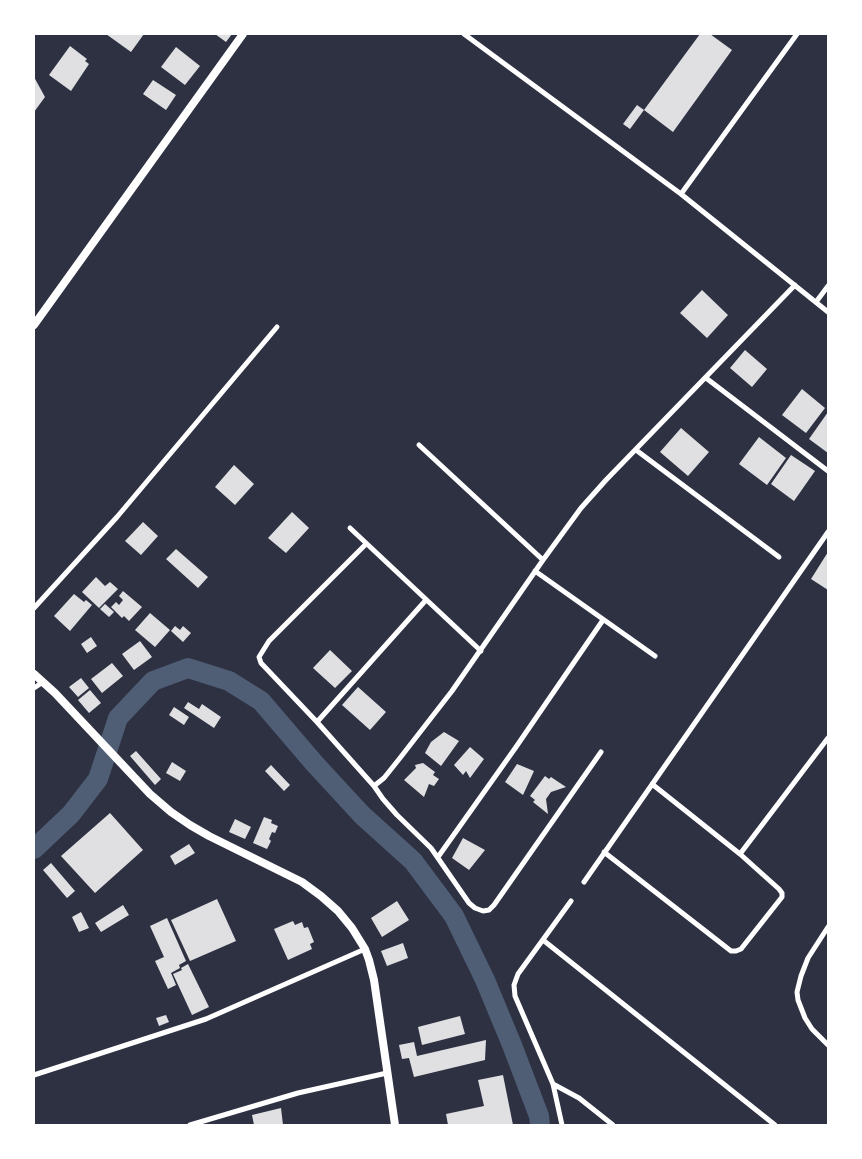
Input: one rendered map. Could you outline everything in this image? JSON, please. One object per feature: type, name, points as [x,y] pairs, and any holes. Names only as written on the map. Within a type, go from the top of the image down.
[{"type":"street","points":[[34,325],[243,34]]},
{"type":"street","points":[[464,34],[680,194],[828,312]]},
{"type":"street","points":[[680,194],[797,34]]},
{"type":"street","points":[[374,786],[384,778],[452,691],[535,570],[581,508],[795,285]]},
{"type":"street","points":[[816,302],[828,286]]},
{"type":"street","points":[[34,608],[117,517],[277,327]]},
{"type":"street","points":[[706,378],[828,471]]},
{"type":"street","points":[[419,445],[543,560]]},
{"type":"street","points":[[636,450],[779,557]]},
{"type":"street","points":[[350,528],[480,651]]},
{"type":"street","points":[[584,882],[828,532]]},
{"type":"street","points":[[366,544],[269,641],[259,657],[261,663],[317,722],[374,786],[383,799],[431,848],[469,903],[483,911],[489,910],[494,905],[601,752]]},
{"type":"street","points":[[535,570],[655,656]]},
{"type":"street","points":[[317,722],[426,600]]},
{"type":"street","points":[[438,857],[603,620]]},
{"type":"street","points":[[34,674],[55,692],[150,794],[171,812],[209,836],[308,887],[338,911],[352,928],[365,949],[374,980],[395,1125]]},
{"type":"street","points":[[34,688],[43,682]]},
{"type":"street","points":[[740,854],[828,738]]},
{"type":"street","points":[[604,852],[731,951],[741,949],[782,897],[779,889],[740,854],[652,784]]},
{"type":"street","points":[[562,1125],[553,1084],[515,996],[514,985],[518,974],[572,901]]},
{"type":"street","points":[[828,927],[808,958],[797,992],[804,1018],[828,1045]]},
{"type":"street","points":[[543,940],[775,1125]]},
{"type":"street","points":[[34,1075],[206,1018],[365,949]]},
{"type":"street","points":[[190,1125],[298,1093],[387,1073]]},
{"type":"street","points":[[553,1084],[579,1098],[613,1125]]},
{"type":"building","points":[[106,34],[144,34],[131,52]]},
{"type":"building","points":[[215,34],[232,34],[226,42]]},
{"type":"building","points":[[700,34],[710,34],[732,50],[673,132],[644,110]]},
{"type":"building","points":[[70,46],[87,59],[85,61],[89,64],[71,91],[49,75]]},
{"type":"building","points":[[176,47],[200,66],[185,85],[161,67]]},
{"type":"building","points":[[34,77],[45,97],[34,112]]},
{"type":"building","points":[[153,80],[176,95],[166,110],[143,94]]},
{"type":"building","points":[[637,105],[644,110],[630,129],[623,124]]},
{"type":"building","points":[[702,290],[728,315],[707,338],[680,313]]},
{"type":"building","points":[[745,350],[767,369],[752,387],[730,368]]},
{"type":"building","points":[[802,389],[825,408],[806,433],[782,415]]},
{"type":"building","points":[[828,412],[828,453],[809,439]]},
{"type":"building","points":[[681,428],[709,452],[688,476],[660,452]]},
{"type":"building","points":[[759,437],[786,458],[767,485],[739,464]]},
{"type":"building","points":[[791,455],[815,471],[794,501],[771,484]]},
{"type":"building","points":[[234,465],[254,484],[235,505],[215,487]]},
{"type":"building","points":[[292,512],[309,528],[286,553],[268,538]]},
{"type":"building","points":[[143,522],[158,536],[141,555],[125,541]]},
{"type":"building","points":[[176,549],[208,577],[198,588],[166,559]]},
{"type":"building","points":[[828,552],[828,590],[811,579]]},
{"type":"building","points":[[96,577],[105,586],[110,582],[118,589],[99,608],[82,592]]},
{"type":"building","points":[[123,591],[142,607],[129,621],[124,616],[122,618],[111,607],[116,602],[119,605],[123,600],[119,596]]},
{"type":"building","points":[[74,594],[84,602],[86,600],[92,605],[70,631],[54,616]]},
{"type":"building","points":[[105,604],[114,612],[109,617],[100,609]]},
{"type":"building","points":[[150,613],[170,630],[155,647],[135,630]]},
{"type":"building","points":[[175,626],[180,630],[183,626],[191,633],[183,642],[171,631]]},
{"type":"building","points":[[91,637],[97,646],[87,653],[81,644]]},
{"type":"building","points":[[140,641],[152,657],[134,670],[122,654]]},
{"type":"building","points":[[330,650],[352,671],[335,688],[313,668]]},
{"type":"building","points":[[112,663],[123,676],[102,693],[91,679]]},
{"type":"building","points":[[81,678],[89,688],[78,697],[69,687]]},
{"type":"building","points":[[358,687],[386,712],[370,730],[342,705]]},
{"type":"building","points":[[90,690],[101,703],[89,713],[78,700]]},
{"type":"building","points":[[188,702],[199,709],[202,704],[221,717],[214,728],[184,708]]},
{"type":"building","points":[[174,707],[189,717],[184,725],[169,715]]},
{"type":"building","points":[[444,732],[459,741],[441,766],[425,753],[431,742]]},
{"type":"building","points":[[470,747],[484,759],[470,778],[466,771],[463,775],[454,765]]},
{"type":"building","points":[[136,751],[161,779],[155,785],[130,756]]},
{"type":"building","points":[[172,762],[186,771],[180,781],[166,773]]},
{"type":"building","points":[[423,763],[435,772],[433,775],[439,779],[434,786],[429,784],[424,797],[404,780],[416,768],[415,765]]},
{"type":"building","points":[[517,764],[534,771],[523,795],[505,782]]},
{"type":"building","points":[[271,765],[290,785],[284,791],[265,771]]},
{"type":"building","points":[[545,776],[549,779],[551,777],[566,787],[551,792],[546,799],[548,814],[533,802],[535,800],[530,796]]},
{"type":"building","points":[[110,813],[143,850],[95,893],[61,856]]},
{"type":"building","points":[[264,817],[272,820],[271,823],[278,826],[275,833],[272,832],[269,839],[271,841],[267,849],[253,843]]},
{"type":"building","points":[[235,819],[251,827],[245,839],[229,832]]},
{"type":"building","points":[[463,838],[485,850],[469,870],[452,858]]},
{"type":"building","points":[[189,844],[195,853],[175,865],[170,856]]},
{"type":"building","points":[[51,863],[75,891],[67,898],[43,870]]},
{"type":"building","points":[[217,899],[236,941],[190,961],[171,920]]},
{"type":"building","points":[[397,901],[409,920],[382,937],[371,918]]},
{"type":"building","points":[[123,905],[129,915],[101,932],[95,923]]},
{"type":"building","points":[[81,912],[89,928],[79,932],[72,917]]},
{"type":"building","points":[[167,918],[186,961],[179,965],[180,968],[171,973],[176,985],[168,989],[155,961],[164,957],[150,926]]},
{"type":"building","points":[[293,921],[295,925],[302,922],[304,928],[308,927],[314,942],[310,944],[312,949],[288,960],[274,929]]},
{"type":"building","points":[[403,943],[408,958],[387,966],[381,951]]},
{"type":"building","points":[[188,964],[209,1007],[192,1015],[173,974],[182,970],[181,968]]},
{"type":"building","points":[[166,1015],[169,1022],[159,1026],[156,1018]]},
{"type":"building","points":[[460,1016],[465,1034],[422,1045],[418,1027]]},
{"type":"building","points":[[486,1040],[485,1060],[414,1077],[409,1058],[402,1059],[399,1045],[414,1042],[417,1056]]},
{"type":"building","points":[[503,1075],[513,1125],[448,1125],[446,1114],[484,1106],[478,1080]]},
{"type":"building","points":[[281,1108],[283,1125],[254,1125],[252,1115]]},
{"type":"waterway","points":[[34,849],[71,814],[98,779],[118,718],[153,681],[188,668],[229,681],[261,701],[362,815],[413,861],[454,916],[485,980],[512,1045],[539,1116],[540,1125]]}]
